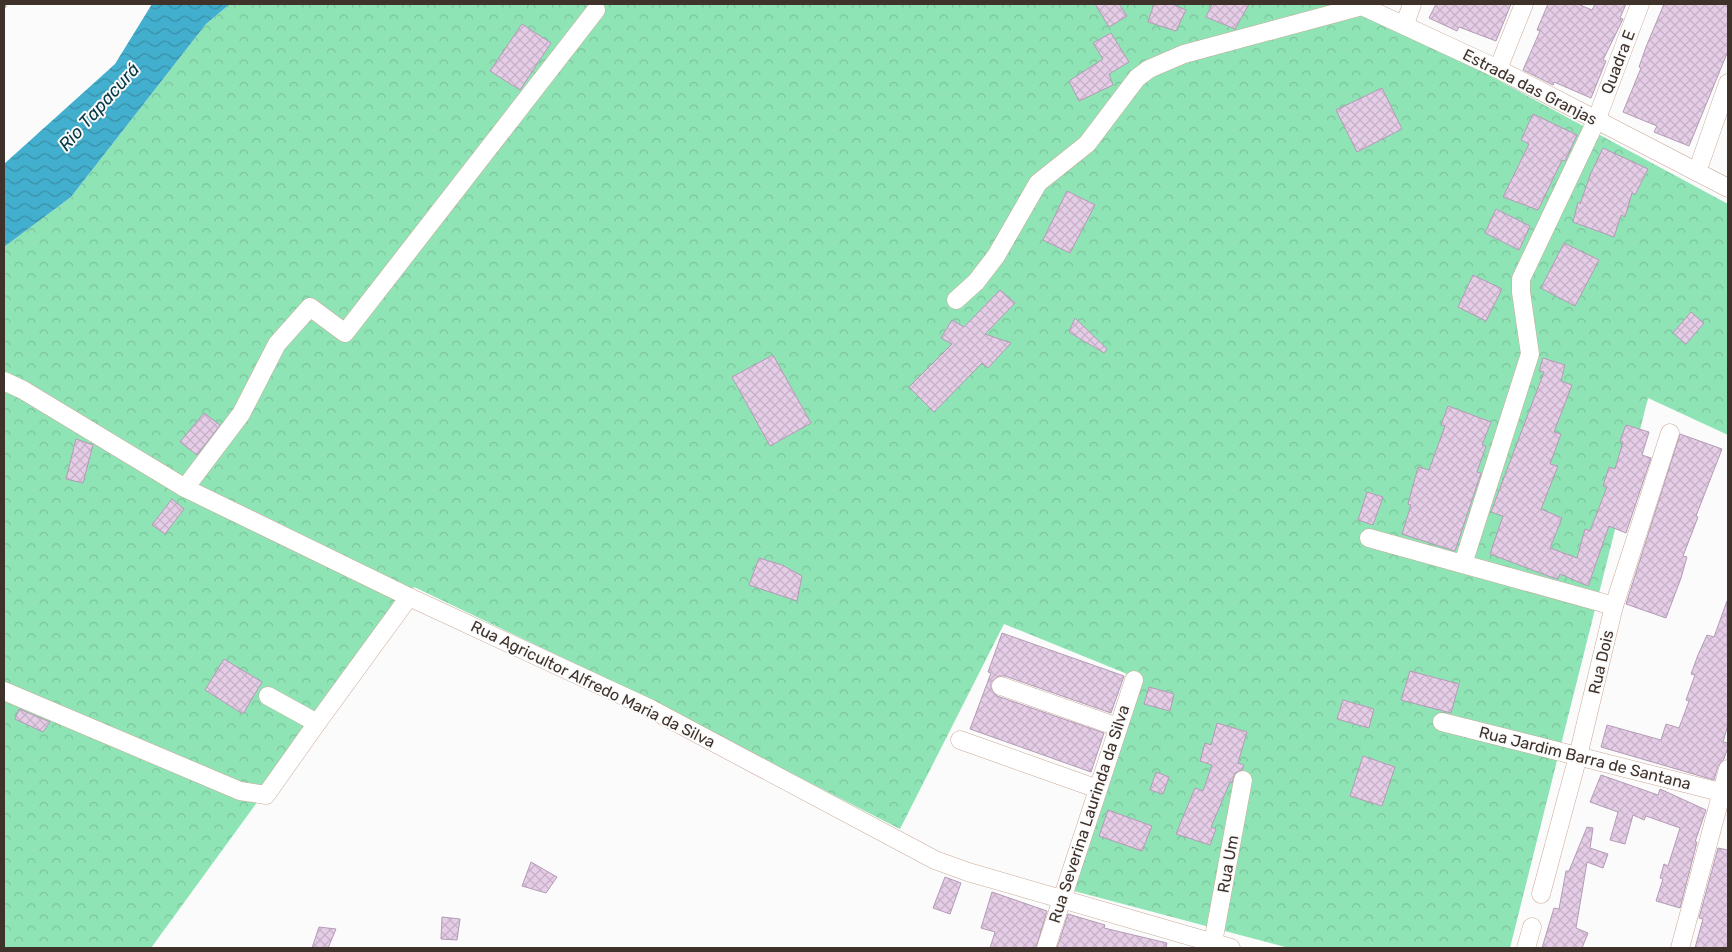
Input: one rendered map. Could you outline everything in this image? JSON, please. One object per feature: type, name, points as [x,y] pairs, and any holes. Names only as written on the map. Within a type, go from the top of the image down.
[{"type":"street","points":[[1405,24],[1412,4]]},
{"type":"street","points":[[1498,69],[1524,4]]},
{"type":"street","name":"Quadra E","points":[[1463,564],[1530,354],[1520,292],[1521,279],[1596,121],[1640,4]]},
{"type":"street","name":"Estrada das Granjas","points":[[956,300],[976,282],[996,256],[1038,182],[1087,144],[1137,78],[1149,69],[1184,54],[1362,6],[1405,24],[1498,69],[1728,188]]},
{"type":"street","points":[[185,488],[241,414],[277,344],[310,307],[345,333],[596,10]]},
{"type":"street","points":[[1697,172],[1728,83]]},
{"type":"street","name":"Rua Agricultor Alfredo Maria da Silva","points":[[4,380],[185,488],[409,597],[649,708],[935,860],[968,872],[1060,898],[1213,946],[1231,948]]},
{"type":"street","name":"Rua Dois","points":[[1541,894],[1578,756],[1614,606],[1670,434]]},
{"type":"street","points":[[1369,538],[1614,606]]},
{"type":"street","points":[[4,691],[240,791],[266,795],[409,597]]},
{"type":"street","name":"Rua Severina Laurinda da Silva","points":[[1046,948],[1060,898],[1134,680]]},
{"type":"street","points":[[1000,686],[1118,727]]},
{"type":"street","points":[[268,696],[317,723]]},
{"type":"street","name":"Rua Jardim Barra de Santana","points":[[1442,722],[1725,793]]},
{"type":"street","points":[[960,740],[1098,789]]},
{"type":"street","points":[[1680,948],[1725,793],[1728,769]]},
{"type":"street","name":"Rua Um","points":[[1213,946],[1243,780]]},
{"type":"street","points":[[1526,948],[1532,927]]},
{"type":"green space","points":[[230,4],[1357,4],[1728,204],[1728,435],[1648,398],[1510,948],[1289,948],[1074,891],[1142,680],[1004,624],[900,829],[611,681],[414,587],[151,948],[4,948],[4,247],[71,197],[206,24]]},
{"type":"water","name":"Rio Tapacurá","points":[[152,4],[230,4],[206,24],[71,197],[4,247],[4,164],[115,64]]},
{"type":"building","points":[[1095,4],[1119,4],[1127,16],[1109,27]]},
{"type":"building","points":[[1154,4],[1172,4],[1186,10],[1176,31],[1148,22]]},
{"type":"building","points":[[1212,4],[1249,4],[1235,29],[1206,17]]},
{"type":"building","points":[[1436,4],[1511,4],[1496,41],[1459,27],[1457,31],[1429,18]]},
{"type":"building","points":[[1548,4],[1578,4],[1592,10],[1595,4],[1626,4],[1620,18],[1623,19],[1603,60],[1606,61],[1591,98],[1554,82],[1553,85],[1523,70],[1540,31],[1537,30]]},
{"type":"building","points":[[1664,4],[1728,4],[1728,51],[1689,146],[1654,132],[1657,126],[1623,112],[1641,68],[1639,67],[1646,47]]},
{"type":"building","points":[[522,24],[551,43],[520,90],[490,71]]},
{"type":"building","points":[[1111,33],[1129,62],[1109,74],[1113,85],[1079,101],[1069,81],[1103,59],[1093,43]]},
{"type":"building","points":[[1382,88],[1402,129],[1357,152],[1336,110]]},
{"type":"building","points":[[1533,114],[1577,135],[1565,161],[1562,160],[1538,210],[1503,197],[1529,144],[1521,140]]},
{"type":"building","points":[[1603,148],[1648,169],[1635,195],[1632,193],[1625,217],[1621,215],[1614,237],[1573,222],[1578,202],[1580,204],[1591,173]]},
{"type":"building","points":[[1067,191],[1095,205],[1070,253],[1043,240]]},
{"type":"building","points":[[1496,209],[1530,226],[1519,250],[1485,233]]},
{"type":"building","points":[[1564,243],[1599,260],[1575,306],[1541,288]]},
{"type":"building","points":[[1473,275],[1502,289],[1486,321],[1458,307]]},
{"type":"building","points":[[1000,290],[1015,303],[985,334],[1011,343],[988,368],[982,363],[934,412],[909,387],[952,344],[941,338],[952,320],[964,327]]},
{"type":"building","points":[[1691,312],[1704,323],[1686,344],[1673,333]]},
{"type":"building","points":[[1075,318],[1107,349],[1104,353],[1069,332]]},
{"type":"building","points":[[773,355],[811,423],[770,446],[732,377]]},
{"type":"building","points":[[1543,358],[1565,365],[1561,381],[1572,385],[1554,432],[1561,434],[1550,464],[1558,466],[1541,509],[1562,518],[1550,548],[1577,558],[1585,529],[1590,531],[1607,487],[1603,486],[1609,467],[1615,469],[1623,442],[1620,441],[1626,425],[1649,432],[1642,455],[1651,458],[1626,533],[1609,526],[1588,586],[1560,574],[1558,579],[1551,577],[1490,554],[1503,516],[1491,512],[1544,372],[1539,371]]},
{"type":"building","points":[[1448,406],[1491,422],[1482,445],[1486,446],[1477,472],[1481,473],[1455,551],[1402,534],[1411,505],[1408,504],[1418,467],[1429,470],[1445,426],[1441,425]]},
{"type":"building","points":[[204,413],[220,425],[197,455],[180,442]]},
{"type":"building","points":[[1680,434],[1722,449],[1696,516],[1698,517],[1683,556],[1687,557],[1681,578],[1666,618],[1626,604]]},
{"type":"building","points":[[76,439],[93,445],[83,483],[66,479]]},
{"type":"building","points":[[1367,492],[1383,497],[1373,525],[1358,520]]},
{"type":"building","points":[[172,499],[184,509],[165,534],[152,525]]},
{"type":"building","points":[[759,558],[782,565],[802,576],[797,601],[749,585]]},
{"type":"building","points":[[1727,601],[1728,725],[1723,742],[1728,743],[1728,747],[1724,759],[1718,766],[1714,780],[1601,747],[1607,725],[1661,740],[1666,724],[1679,728],[1689,701],[1686,700],[1695,675],[1691,674],[1698,655],[1707,635],[1714,637]]},
{"type":"building","points":[[1002,633],[1124,676],[1111,713],[1005,676],[999,676],[991,682],[991,688],[997,696],[1104,733],[1091,772],[970,729],[991,673],[988,672]]},
{"type":"building","points":[[224,659],[262,682],[243,714],[205,690]]},
{"type":"building","points":[[1410,671],[1459,684],[1451,713],[1401,700]]},
{"type":"building","points":[[1149,687],[1174,694],[1170,711],[1144,704]]},
{"type":"building","points":[[1343,700],[1374,709],[1369,728],[1337,719]]},
{"type":"building","points":[[19,709],[50,722],[43,732],[15,719]]},
{"type":"building","points":[[1217,723],[1247,732],[1238,763],[1244,765],[1242,770],[1235,773],[1232,783],[1230,782],[1211,827],[1216,829],[1210,845],[1176,834],[1195,788],[1203,791],[1212,765],[1200,761],[1205,743],[1211,745]]},
{"type":"building","points":[[1363,756],[1395,767],[1382,806],[1350,796]]},
{"type":"building","points":[[1156,772],[1169,777],[1163,794],[1150,790]]},
{"type":"building","points":[[1601,775],[1658,795],[1660,789],[1706,810],[1695,842],[1697,842],[1680,908],[1656,901],[1663,879],[1660,878],[1664,864],[1668,866],[1680,828],[1646,816],[1644,820],[1633,815],[1625,844],[1610,840],[1618,812],[1590,802]]},
{"type":"building","points":[[1108,810],[1152,826],[1142,851],[1099,836]]},
{"type":"building","points":[[1587,827],[1593,828],[1590,848],[1608,854],[1603,868],[1587,862],[1576,928],[1588,933],[1582,948],[1542,948],[1554,908],[1559,909],[1566,871],[1569,871]]},
{"type":"building","points":[[1718,848],[1728,850],[1728,948],[1695,948],[1703,919],[1699,918]]},
{"type":"building","points":[[531,862],[557,877],[546,893],[522,886]]},
{"type":"building","points":[[945,877],[961,883],[950,914],[933,908]]},
{"type":"building","points":[[992,892],[1047,911],[1036,948],[990,948],[995,932],[981,928]]},
{"type":"building","points":[[1068,914],[1105,925],[1104,928],[1167,943],[1166,948],[1057,948]]},
{"type":"building","points":[[442,917],[460,919],[457,940],[441,939]]},
{"type":"building","points":[[319,927],[336,929],[328,948],[312,948]]}]
